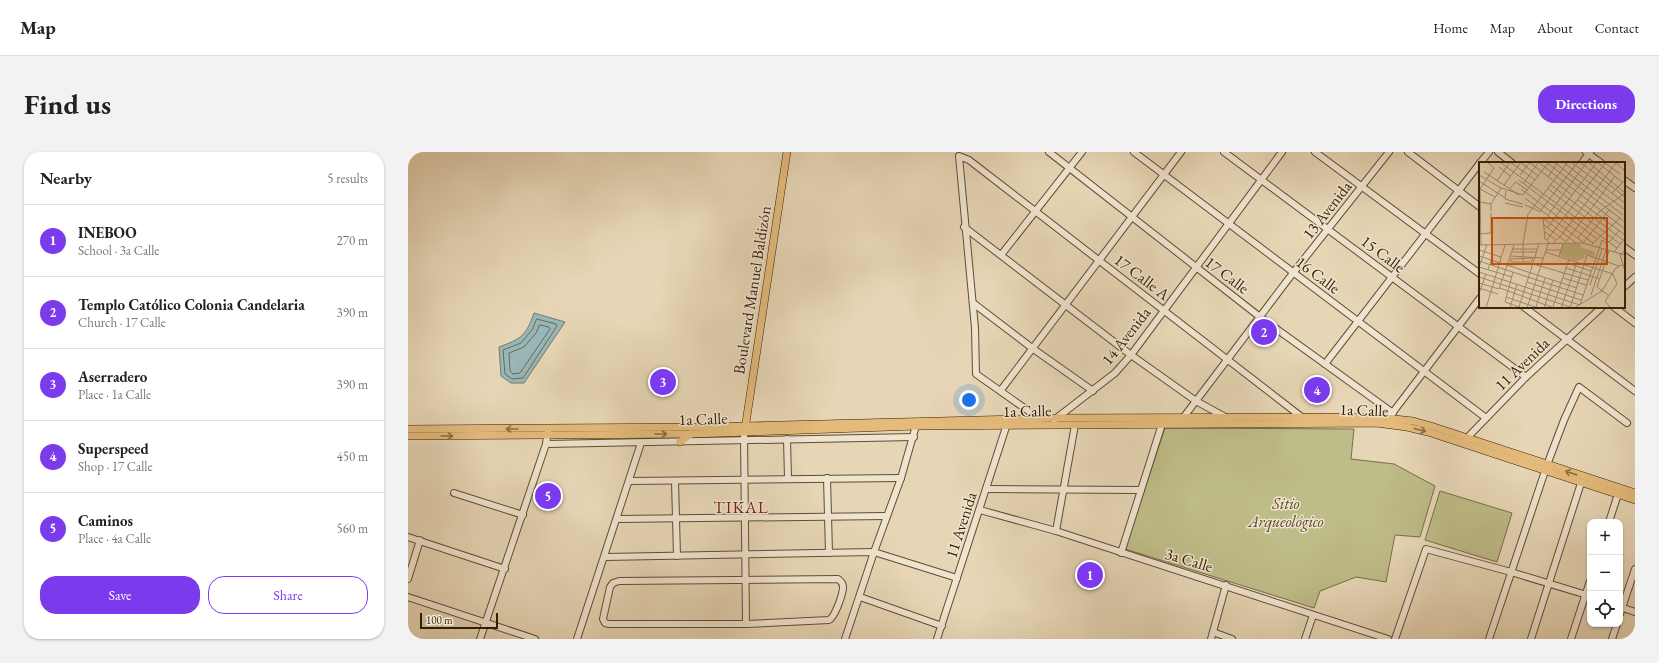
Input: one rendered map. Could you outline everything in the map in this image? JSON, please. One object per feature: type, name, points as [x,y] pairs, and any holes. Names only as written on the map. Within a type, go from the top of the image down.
[{"type":"main road","name":"Boulevard Manuel Baldizón","points":[[744,432],[787,152]]},
{"type":"main road","name":"1a Calle","points":[[1376,420],[1391,416],[1431,426],[1466,441],[1618,492],[1635,500]]},
{"type":"main road","name":"1a Calle","points":[[1043,423],[1055,418],[1376,420],[1466,441]]},
{"type":"main road","name":"1a Calle","points":[[408,436],[597,431],[706,430],[744,432],[917,424],[1043,423],[1075,425],[1303,420]]},
{"type":"main road","name":"1a Calle","points":[[408,429],[548,432]]},
{"type":"main road","name":"1a Calle","points":[[597,431],[691,434],[706,430]]},
{"type":"main road","points":[[680,442],[691,434]]},
{"type":"main road","name":"1a Calle","points":[[1546,468],[1582,483],[1618,492],[1635,493]]},
{"type":"street","name":"17 Calle","points":[[1049,152],[1260,317],[1325,364],[1391,416]]},
{"type":"street","points":[[1001,255],[1082,152]]},
{"type":"street","name":"16 Calle","points":[[1134,152],[1486,418]]},
{"type":"street","points":[[1001,390],[1182,152]]},
{"type":"street","name":"15 Calle","points":[[1224,152],[1526,377]]},
{"type":"street","name":"14 Avenida","points":[[1055,418],[1115,373],[1131,355],[1164,309],[1230,224],[1260,179],[1282,152]]},
{"type":"street","points":[[1315,152],[1479,273]]},
{"type":"street","name":"13 Avenida","points":[[1183,418],[1293,273],[1329,230],[1389,152]]},
{"type":"street","points":[[1408,152],[1479,206]]},
{"type":"street","points":[[1481,162],[1489,152]]},
{"type":"street","points":[[1498,152],[1511,162]]},
{"type":"street","points":[[1583,162],[1589,153],[1600,162]]},
{"type":"street","name":"17 Calle A","points":[[964,227],[959,156],[969,160],[1099,261],[1164,309],[1229,359],[1303,420]]},
{"type":"street","points":[[1325,364],[1479,164]]},
{"type":"street","points":[[1625,181],[1635,188]]},
{"type":"street","points":[[964,227],[1131,355],[1196,401],[1226,418]]},
{"type":"street","points":[[964,227],[973,303],[976,374],[1001,390],[1043,423]]},
{"type":"street","points":[[1625,248],[1635,255]]},
{"type":"street","points":[[1625,286],[1635,276]]},
{"type":"street","points":[[1391,416],[1479,299]]},
{"type":"street","points":[[973,303],[1032,348],[1093,391]]},
{"type":"street","points":[[1525,308],[1635,391]]},
{"type":"street","name":"11 Avenida","points":[[1466,441],[1526,377],[1601,308]]},
{"type":"street","points":[[1615,308],[1635,323]]},
{"type":"street","points":[[1489,639],[1546,468],[1564,420],[1580,387],[1627,423]]},
{"type":"street","name":"11 Avenida","points":[[937,639],[1008,423]]},
{"type":"street","points":[[845,639],[901,478],[917,424]]},
{"type":"street","points":[[1121,553],[1162,424]]},
{"type":"street","points":[[1056,531],[1075,425]]},
{"type":"street","points":[[480,639],[505,569],[546,444],[548,432]]},
{"type":"street","name":"1a Calle","points":[[546,444],[680,442],[744,432],[787,439],[914,437]]},
{"type":"street","points":[[744,432],[743,518],[746,624]]},
{"type":"street","points":[[787,439],[788,479]]},
{"type":"street","points":[[577,639],[630,481],[641,443]]},
{"type":"street","points":[[630,481],[743,481],[826,478],[901,478]]},
{"type":"street","points":[[826,478],[829,553]]},
{"type":"street","points":[[675,481],[677,556]]},
{"type":"street","points":[[1531,639],[1548,583],[1582,483]]},
{"type":"street","points":[[987,489],[1141,490]]},
{"type":"street","points":[[1610,519],[1618,492]]},
{"type":"street","points":[[454,493],[522,515]]},
{"type":"street","name":"3a Calle","points":[[980,510],[1056,531],[1121,553],[1226,585],[1388,639]]},
{"type":"street","points":[[617,519],[887,516]]},
{"type":"street","points":[[408,536],[505,569]]},
{"type":"street","points":[[408,580],[420,540]]},
{"type":"street","points":[[1396,639],[1426,548],[1587,596]]},
{"type":"street","points":[[605,556],[874,552],[957,578]]},
{"type":"street","points":[[1623,603],[1635,569]]},
{"type":"street","points":[[838,579],[842,581],[843,587],[835,614],[832,619],[746,624],[609,624],[605,623],[603,619],[610,587],[613,583],[619,581],[838,579]]},
{"type":"street","points":[[1211,639],[1226,585]]},
{"type":"street","points":[[860,597],[942,626]]},
{"type":"street","points":[[408,598],[535,639]]},
{"type":"street","points":[[1571,639],[1587,599]]},
{"type":"street","points":[[1623,609],[1635,612]]},
{"type":"street","points":[[1305,639],[1313,615]]},
{"type":"street","points":[[1612,639],[1616,627]]},
{"type":"street","points":[[1213,632],[1232,639]]},
{"type":"green space","name":"Sitio Arqueológico","points":[[1165,428],[1354,429],[1351,459],[1394,464],[1435,486],[1420,537],[1395,535],[1386,582],[1356,577],[1320,591],[1314,608],[1125,549]]},
{"type":"green space","points":[[1440,491],[1512,513],[1497,562],[1425,540]]},
{"type":"water","points":[[534,313],[565,322],[524,383],[511,383],[501,376],[499,347],[513,342],[522,336]]},
{"type":"place","name":"Templo Católico Colonia Candelaria","points":[[1264,332]]},
{"type":"place","name":"Aserradero","points":[[663,382]]},
{"type":"place","name":"Superspeed","points":[[1317,390]]},
{"type":"place","name":"Caminos","points":[[548,496]]},
{"type":"place","name":"INEBOO","points":[[1090,575]]},
{"type":"district","name":"TIKAL","points":[[741,507]]}]
